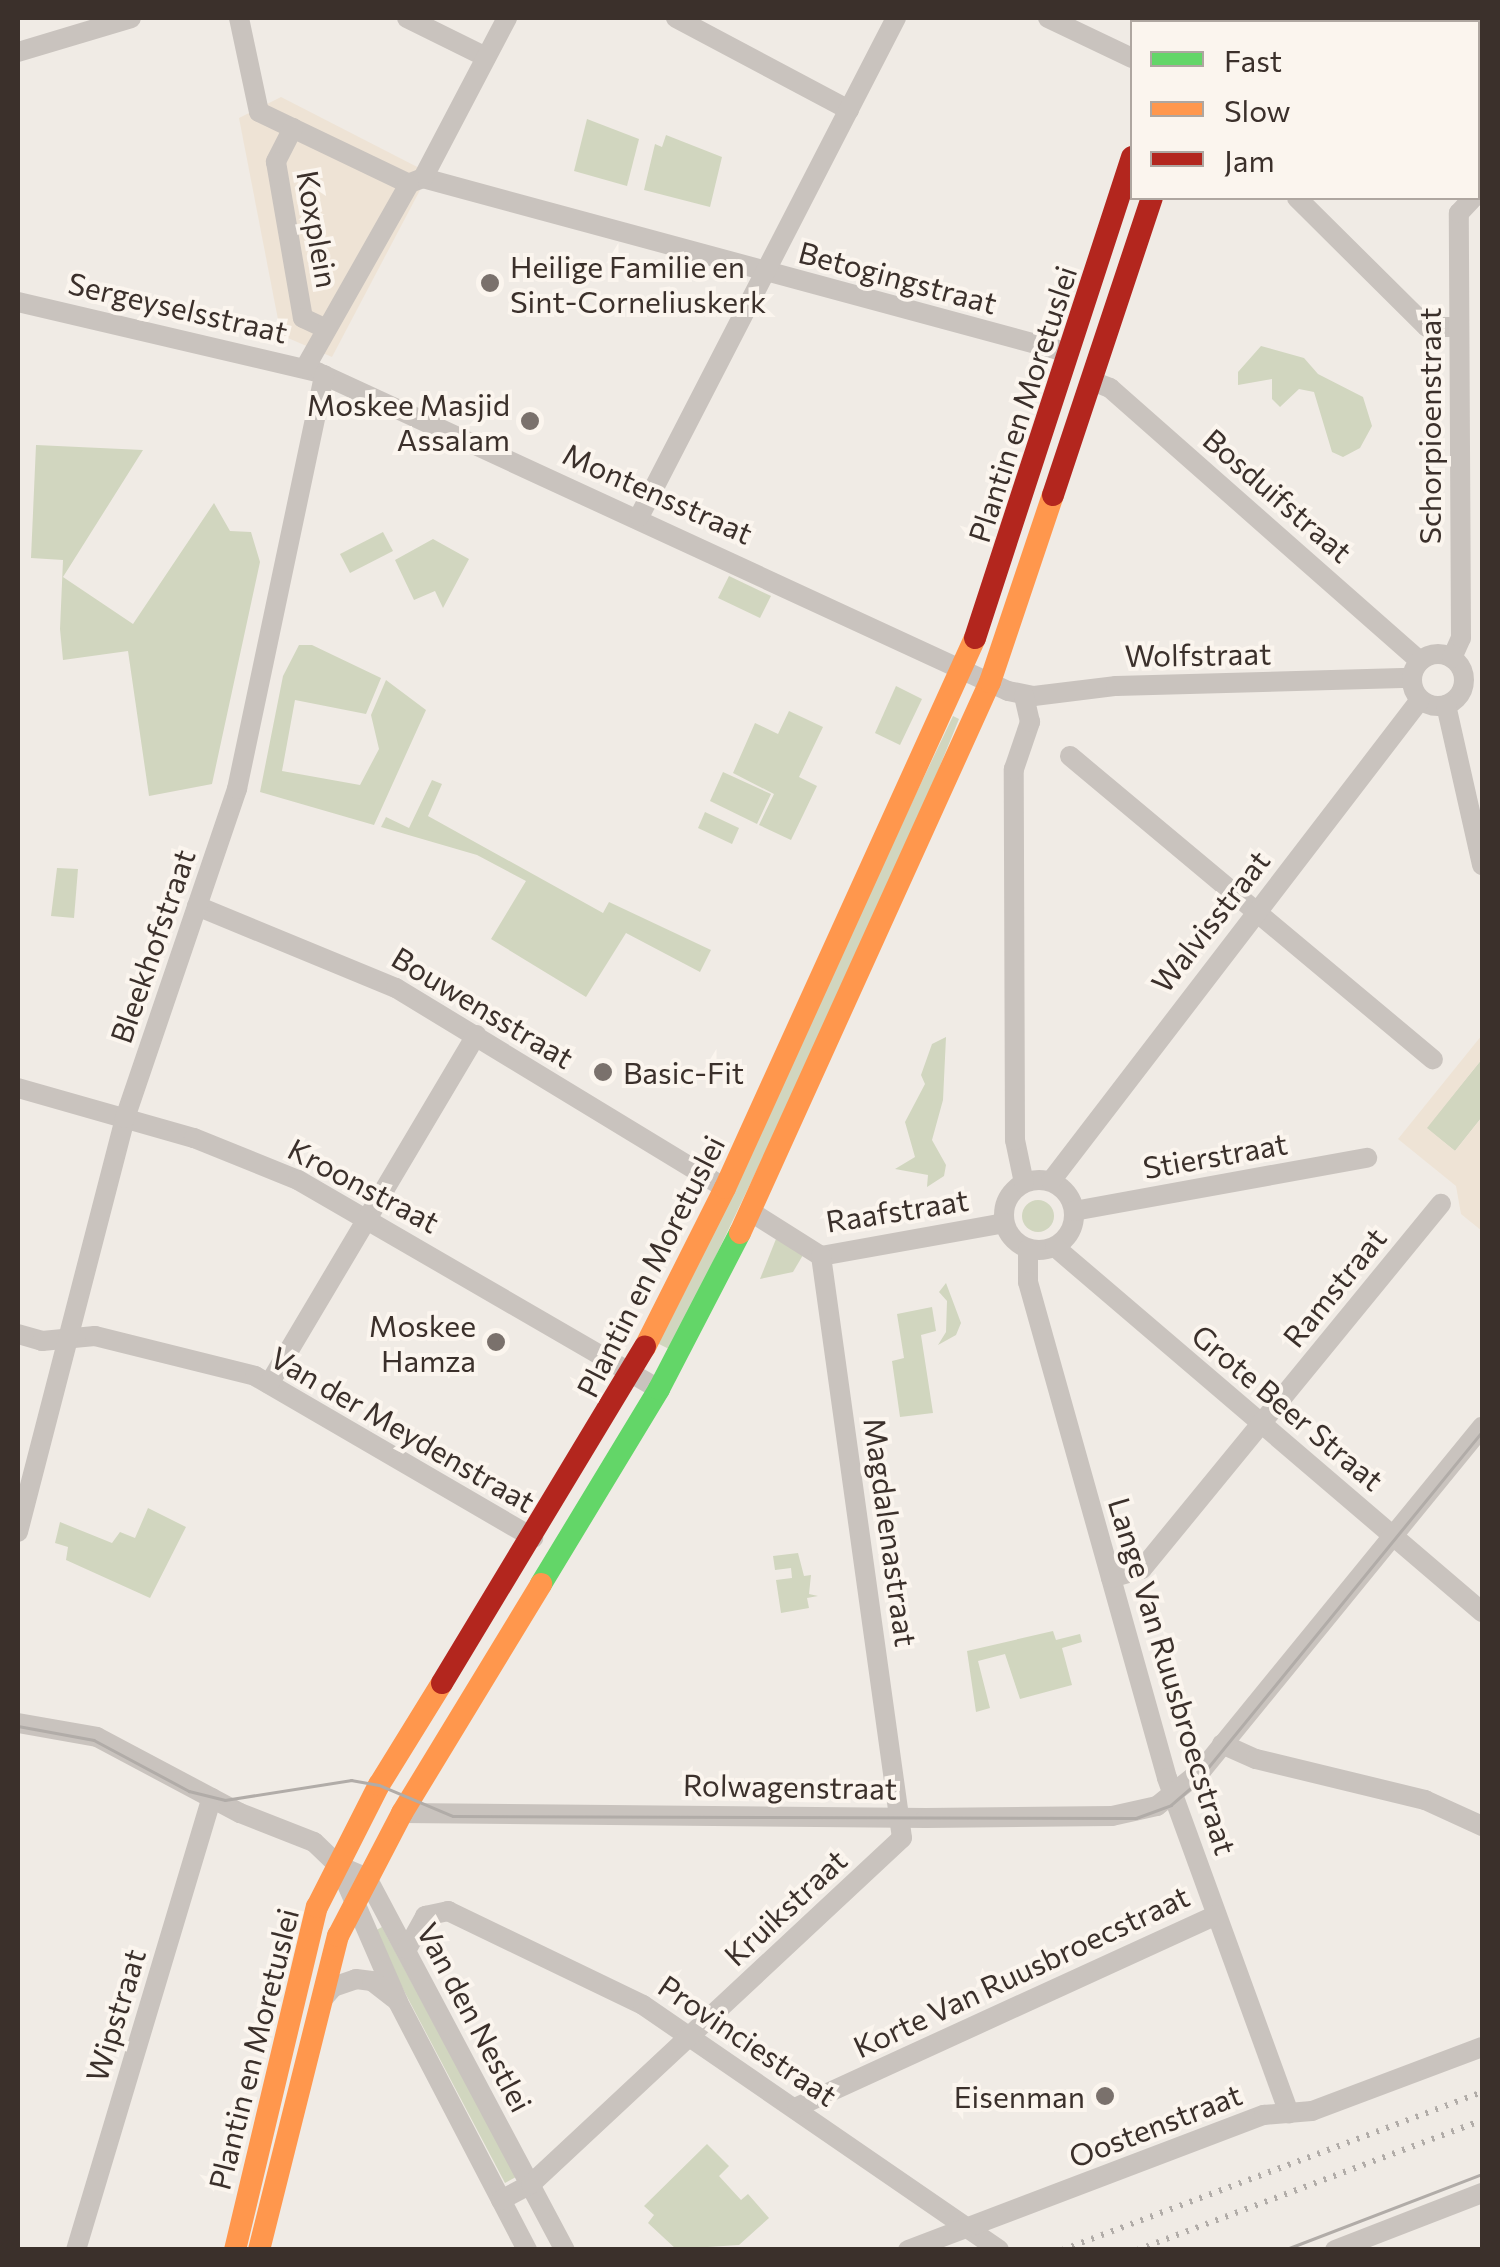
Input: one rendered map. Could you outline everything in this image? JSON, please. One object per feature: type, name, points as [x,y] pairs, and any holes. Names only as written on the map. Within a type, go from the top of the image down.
[{"type":"main road","name":"Plantin en Moretuslei","points":[[235,2250],[306,1942],[383,1777],[632,1374],[726,1188],[965,668],[1130,163]]},
{"type":"main road","name":"Plantin en Moretuslei","points":[[259,2250],[315,2012],[352,1907],[402,1813],[660,1389],[751,1212],[990,682],[1151,200]]},
{"type":"street","points":[[18,52],[132,18]]},
{"type":"street","points":[[239,18],[259,112],[292,128]]},
{"type":"street","points":[[407,18],[486,57]]},
{"type":"street","points":[[416,181],[508,18]]},
{"type":"street","points":[[676,18],[849,110]]},
{"type":"street","points":[[639,517],[896,18]]},
{"type":"street","points":[[1048,18],[1130,57]]},
{"type":"street","name":"Koxplein","points":[[315,371],[324,328],[340,315],[416,181],[292,128],[276,162],[303,318],[324,328]]},
{"type":"street","name":"Betogingstraat","points":[[416,181],[1069,353]]},
{"type":"street","points":[[1298,200],[1427,327],[1458,327]]},
{"type":"street","name":"Schorpioenstraat","points":[[1452,658],[1461,638],[1459,213],[1471,200]]},
{"type":"street","name":"Sergeyselsstraat","points":[[18,302],[315,371]]},
{"type":"street","name":"Montensstraat","points":[[315,371],[965,668]]},
{"type":"street","name":"Bleekhofstraat","points":[[18,1532],[125,1118],[237,789],[315,371]]},
{"type":"street","name":"Bosduifstraat","points":[[1092,381],[1110,388],[1416,669]]},
{"type":"street","points":[[1459,391],[1482,392]]},
{"type":"street","points":[[1439,654],[1452,658],[1474,682],[1446,705],[1420,700],[1416,669],[1439,654]]},
{"type":"street","points":[[965,668],[990,682]]},
{"type":"street","name":"Wolfstraat","points":[[990,682],[1024,696],[1116,686],[1416,669]]},
{"type":"street","points":[[1024,696],[1030,722],[1014,769],[1015,1148],[1024,1183]]},
{"type":"street","name":"Walvisstraat","points":[[1051,1182],[1420,700]]},
{"type":"street","points":[[1446,705],[1482,864]]},
{"type":"street","points":[[1070,756],[1433,1059]]},
{"type":"street","name":"Bouwensstraat","points":[[198,906],[324,953],[476,1035],[726,1188]]},
{"type":"street","points":[[269,1384],[476,1035]]},
{"type":"street","name":"Kroonstraat","points":[[18,1088],[234,1152],[368,1218],[660,1389]]},
{"type":"street","name":"Stierstraat","points":[[1074,1211],[1367,1158]]},
{"type":"street","points":[[1051,1182],[1067,1193],[1074,1211],[1071,1232],[1056,1247],[1028,1249],[1004,1224],[1007,1200],[1024,1183],[1051,1182]]},
{"type":"street","name":"Ramstraat","points":[[1110,1578],[1142,1568],[1441,1204]]},
{"type":"street","name":"Raafstraat","points":[[751,1212],[821,1256],[1004,1224]]},
{"type":"street","name":"Grote Beer Straat","points":[[1056,1247],[1482,1612]]},
{"type":"street","name":"Lange Van Ruusbroecstraat","points":[[1028,1249],[1028,1282],[1174,1798],[1289,2113]]},
{"type":"street","name":"Magdalenastraat","points":[[821,1256],[901,1818]]},
{"type":"street","name":"Van der Meydenstraat","points":[[18,1334],[42,1341],[95,1336],[269,1384],[533,1538]]},
{"type":"street","points":[[1174,1798],[1482,1427]]},
{"type":"street","points":[[18,1723],[97,1737],[212,1798],[314,1842],[339,1866],[367,1878]]},
{"type":"street","points":[[1222,1744],[1256,1759],[1425,1800],[1482,1826]]},
{"type":"street","name":"Wipstraat","points":[[76,2250],[212,1798]]},
{"type":"street","name":"Rolwagenstraat","points":[[402,1813],[1112,1816],[1174,1798]]},
{"type":"street","name":"Kruikstraat","points":[[531,2184],[902,1838],[901,1818]]},
{"type":"street","points":[[339,1866],[352,1907]]},
{"type":"street","name":"Van den Nestlei","points":[[367,1878],[566,2250]]},
{"type":"street","name":"Van den Nestlei","points":[[352,1907],[527,2250]]},
{"type":"street","name":"Provinciestraat","points":[[407,1949],[425,1916],[448,1911],[694,2034],[999,2250]]},
{"type":"street","name":"Korte Van Ruusbroecstraat","points":[[796,2107],[1216,1914]]},
{"type":"street","points":[[315,2012],[346,1980],[372,1981],[398,2002]]},
{"type":"street","name":"Oostenstraat","points":[[908,2250],[1264,2115],[1289,2113],[1482,2046]]},
{"type":"street","points":[[501,2200],[531,2184]]},
{"type":"street","points":[[1336,2250],[1482,2193]]},
{"type":"green space","points":[[587,119],[639,139],[627,186],[574,171]]},
{"type":"green space","points":[[666,135],[722,157],[710,207],[644,190],[655,144],[662,147]]},
{"type":"green space","points":[[1261,346],[1304,358],[1318,374],[1363,397],[1372,426],[1360,448],[1343,457],[1332,452],[1314,392],[1299,389],[1280,407],[1272,399],[1272,379],[1238,385],[1238,372]]},
{"type":"green space","points":[[36,445],[143,450],[63,577],[133,624],[214,503],[230,531],[251,532],[260,562],[212,784],[149,796],[128,651],[63,660],[60,629],[63,560],[31,558]]},
{"type":"green space","points":[[383,532],[393,551],[350,573],[340,554]]},
{"type":"green space","points":[[433,539],[469,559],[443,608],[435,591],[414,600],[395,560]]},
{"type":"green space","points":[[729,576],[771,596],[760,618],[718,598]]},
{"type":"green space","points":[[299,645],[312,645],[381,678],[366,714],[295,700],[282,771],[360,785],[379,749],[371,715],[386,680],[426,710],[374,825],[260,792],[283,676]]},
{"type":"green space","points":[[896,686],[922,699],[900,745],[875,733]]},
{"type":"green space","points":[[789,711],[823,727],[799,777],[817,786],[791,840],[759,825],[774,794],[733,773],[755,723],[778,734]]},
{"type":"green space","points":[[953,716],[959,719],[886,899],[671,1350],[655,1342]]},
{"type":"green space","points":[[723,772],[771,794],[757,824],[710,801]]},
{"type":"green space","points":[[432,780],[442,784],[428,816],[603,913],[609,902],[711,950],[700,972],[626,933],[586,997],[491,939],[526,881],[477,855],[381,827],[386,817],[409,828]]},
{"type":"green space","points":[[705,812],[739,828],[732,844],[698,828]]},
{"type":"green space","points":[[57,868],[78,869],[74,918],[51,916]]},
{"type":"green space","points":[[946,1037],[943,1100],[932,1140],[946,1165],[944,1176],[927,1187],[928,1175],[895,1169],[915,1157],[905,1122],[925,1084],[921,1075],[932,1044]]},
{"type":"green space","points":[[1482,1059],[1482,1117],[1455,1151],[1426,1128]]},
{"type":"green space","points":[[1038,1200],[1049,1205],[1054,1216],[1049,1227],[1038,1232],[1027,1227],[1022,1216],[1027,1205]]},
{"type":"green space","points":[[776,1239],[803,1255],[793,1272],[760,1279]]},
{"type":"green space","points":[[946,1283],[961,1323],[956,1335],[938,1345],[946,1332],[947,1301],[939,1292]]},
{"type":"green space","points":[[932,1307],[936,1331],[921,1335],[933,1413],[900,1417],[892,1361],[904,1358],[897,1314]]},
{"type":"green space","points":[[148,1508],[186,1527],[150,1598],[66,1560],[68,1547],[55,1543],[60,1522],[112,1543],[120,1532],[135,1538]]},
{"type":"green space","points":[[798,1553],[804,1576],[811,1575],[809,1594],[818,1596],[807,1598],[809,1608],[781,1613],[776,1580],[792,1578],[791,1568],[775,1570],[773,1556]]},
{"type":"green space","points":[[1053,1631],[1056,1640],[1080,1634],[1082,1642],[1062,1648],[1072,1685],[1020,1699],[1005,1654],[978,1661],[990,1708],[976,1712],[967,1651]]},
{"type":"green space","points":[[382,1927],[516,2177],[505,2183],[373,1932]]},
{"type":"green space","points":[[707,2144],[729,2166],[719,2176],[741,2200],[748,2194],[769,2218],[739,2245],[676,2249],[648,2223],[654,2215],[644,2206]]},
{"type":"shaded area","points":[[281,97],[429,173],[332,357],[281,335],[239,118]]},
{"type":"shaded area","points":[[1482,1035],[1482,1059],[1427,1128],[1455,1151],[1482,1117],[1482,1231],[1461,1214],[1456,1186],[1398,1139]]},
{"type":"tram line","points":[[18,1726],[94,1740],[189,1791],[225,1800],[351,1780],[379,1785],[453,1816],[1136,1818],[1171,1805],[1193,1786],[1482,1432]]},
{"type":"tram line","points":[[1284,2250],[1482,2174]]},
{"type":"railway","points":[[1062,2250],[1482,2092]]},
{"type":"railway","points":[[1137,2250],[1482,2120]]},
{"type":"traffic: fast","points":[[541,1584],[659,1389],[740,1233]]},
{"type":"traffic: slow","points":[[740,1233],[990,682],[1053,495]]},
{"type":"traffic: slow","points":[[645,1347],[725,1188],[975,638]]},
{"type":"traffic: slow","points":[[259,2250],[338,1936],[402,1813],[541,1584]]},
{"type":"traffic: slow","points":[[235,2250],[317,1907],[379,1785],[442,1683]]},
{"type":"traffic: jam","points":[[975,638],[1130,163]]},
{"type":"traffic: jam","points":[[1053,495],[1151,200]]},
{"type":"traffic: jam","points":[[442,1683],[645,1347]]},
{"type":"place","name":"Heilige Familie en Sint-Corneliuskerk","points":[[490,283]]},
{"type":"place","name":"Moskee Masjid Assalam","points":[[530,421]]},
{"type":"place","name":"Basic-Fit","points":[[603,1072]]},
{"type":"place","name":"Moskee Hamza","points":[[496,1342]]},
{"type":"place","name":"Eisenman","points":[[1105,2096]]}]
